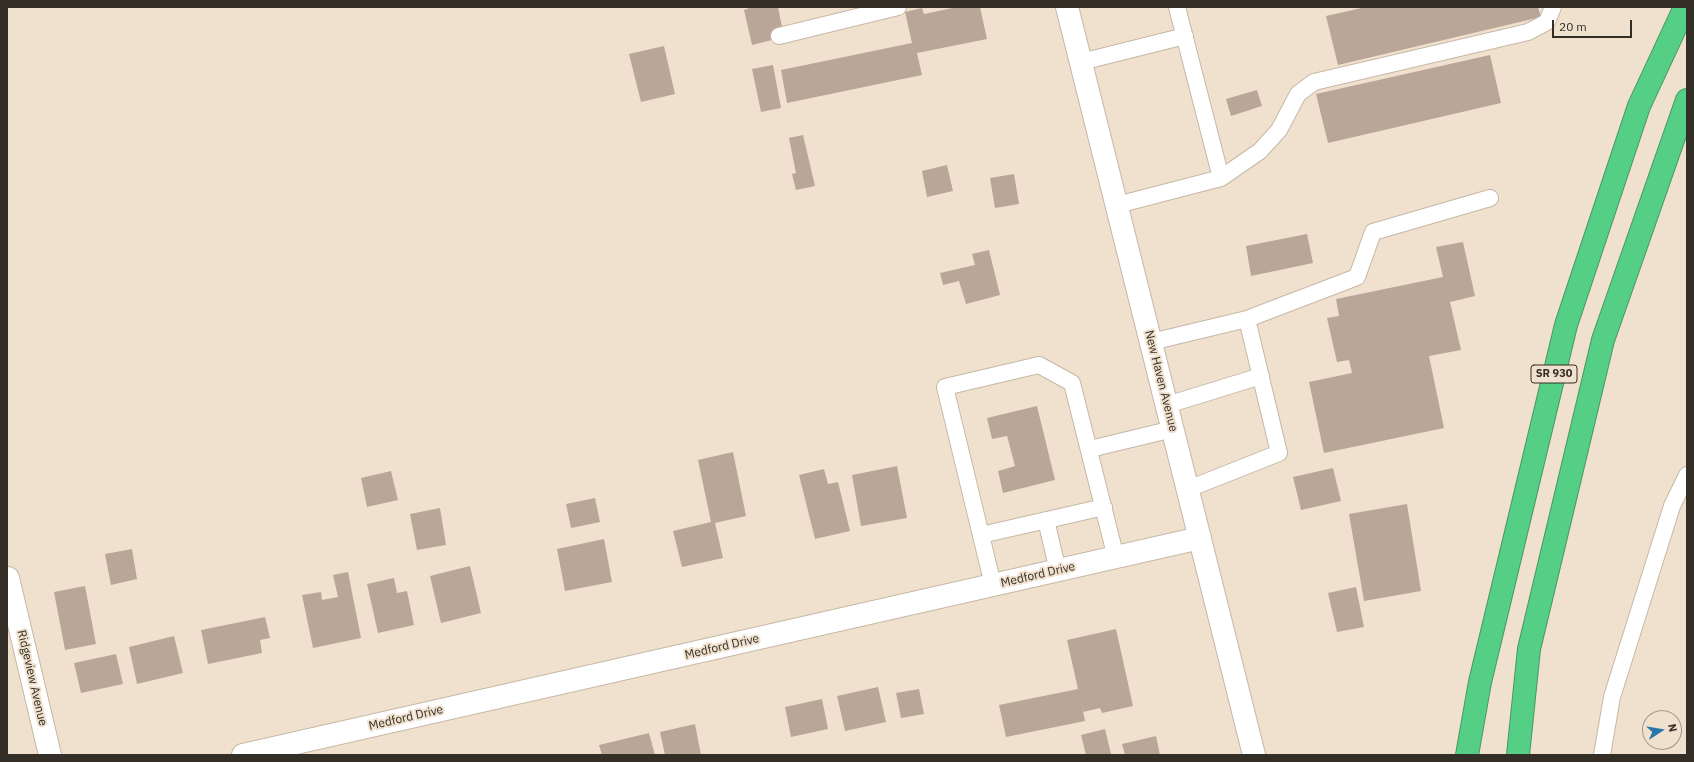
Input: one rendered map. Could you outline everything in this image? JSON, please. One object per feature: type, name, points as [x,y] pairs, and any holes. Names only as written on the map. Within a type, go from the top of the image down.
[{"type":"highway","name":"SR 930","points":[[1467,755],[1480,682],[1566,325],[1639,106],[1685,7]]},
{"type":"highway","name":"SR 930","points":[[1518,755],[1529,649],[1603,340],[1687,100]]},
{"type":"street","name":"New Haven Avenue","points":[[1068,7],[1254,755]]},
{"type":"street","name":"Medford Drive","points":[[243,755],[1200,538]]},
{"type":"street","name":"Ridgeview Avenue","points":[[8,578],[50,755]]},
{"type":"lane","points":[[779,36],[898,7]]},
{"type":"lane","points":[[1177,7],[1221,178]]},
{"type":"lane","points":[[1117,205],[1221,178],[1260,151],[1279,130],[1298,94],[1314,82],[1528,32],[1547,22],[1553,7]]},
{"type":"lane","points":[[1081,62],[1185,36]]},
{"type":"lane","points":[[1151,342],[1247,319],[1357,277],[1373,232],[1490,198]]},
{"type":"lane","points":[[1188,489],[1279,453],[1247,319]]},
{"type":"lane","points":[[993,585],[945,387],[1039,365],[1072,383],[1116,558]]},
{"type":"lane","points":[[1167,406],[1261,376]]},
{"type":"lane","points":[[1090,450],[1172,429]]},
{"type":"lane","points":[[1602,755],[1612,696],[1679,507],[1687,475]]},
{"type":"lane","points":[[981,535],[1104,507]]},
{"type":"lane","points":[[1046,520],[1058,570]]},
{"type":"building","points":[[752,7],[778,7],[784,37],[752,45],[744,10]]},
{"type":"building","points":[[957,7],[980,7],[987,39],[917,53],[922,75],[787,103],[781,70],[912,43],[905,12],[922,8],[924,14]]},
{"type":"building","points":[[1366,7],[1538,7],[1541,17],[1338,65],[1326,16]]},
{"type":"building","points":[[664,46],[675,94],[641,102],[629,54]]},
{"type":"building","points":[[1490,55],[1501,103],[1328,143],[1316,94]]},
{"type":"building","points":[[773,65],[781,108],[761,112],[752,69]]},
{"type":"building","points":[[1257,90],[1262,106],[1231,116],[1226,99]]},
{"type":"building","points":[[803,135],[815,186],[796,190],[792,174],[796,173],[789,138]]},
{"type":"building","points":[[947,165],[953,191],[927,197],[922,171]]},
{"type":"building","points":[[1014,174],[1019,204],[995,208],[990,178]]},
{"type":"building","points":[[1307,234],[1313,263],[1251,276],[1246,246]]},
{"type":"building","points":[[1463,242],[1475,296],[1450,302],[1461,350],[1429,356],[1444,428],[1324,453],[1309,382],[1352,373],[1349,360],[1337,362],[1327,318],[1339,316],[1336,299],[1443,277],[1436,247]]},
{"type":"building","points":[[989,250],[1000,295],[966,304],[959,281],[943,285],[940,273],[975,265],[972,254]]},
{"type":"building","points":[[1037,406],[1055,480],[1003,493],[998,471],[1015,466],[1007,436],[992,439],[987,418]]},
{"type":"building","points":[[733,452],[746,516],[715,523],[723,558],[682,567],[673,531],[711,522],[698,460]]},
{"type":"building","points":[[897,466],[907,518],[861,526],[852,475]]},
{"type":"building","points":[[1333,468],[1341,501],[1301,510],[1293,477]]},
{"type":"building","points":[[824,469],[828,484],[838,482],[850,531],[815,539],[799,475]]},
{"type":"building","points":[[391,471],[398,500],[367,507],[361,478]]},
{"type":"building","points":[[595,498],[600,522],[571,528],[566,504]]},
{"type":"building","points":[[1407,504],[1421,591],[1364,601],[1349,514]]},
{"type":"building","points":[[440,508],[446,545],[417,550],[410,514]]},
{"type":"building","points":[[604,539],[612,582],[565,591],[557,549]]},
{"type":"building","points":[[132,549],[137,579],[111,585],[105,554]]},
{"type":"building","points":[[470,566],[481,613],[441,623],[430,576]]},
{"type":"building","points":[[348,572],[361,638],[313,648],[302,595],[321,592],[322,600],[338,597],[333,575]]},
{"type":"building","points":[[394,578],[397,593],[407,591],[414,625],[378,633],[367,584]]},
{"type":"building","points":[[85,586],[96,644],[65,650],[54,592]]},
{"type":"building","points":[[1356,587],[1364,627],[1337,632],[1328,593]]},
{"type":"building","points":[[265,617],[270,638],[260,640],[262,653],[208,664],[201,630]]},
{"type":"building","points":[[1116,629],[1133,706],[1102,713],[1100,708],[1083,712],[1085,721],[1006,737],[999,705],[1078,689],[1067,640]]},
{"type":"building","points":[[174,636],[183,673],[137,684],[129,647]]},
{"type":"building","points":[[116,654],[123,684],[81,693],[74,663]]},
{"type":"building","points":[[878,687],[886,722],[845,731],[837,696]]},
{"type":"building","points":[[919,689],[924,714],[901,718],[896,693]]},
{"type":"building","points":[[822,699],[828,729],[791,737],[785,707]]},
{"type":"building","points":[[695,724],[701,755],[665,755],[660,732]]},
{"type":"building","points":[[1105,729],[1111,754],[1086,755],[1081,735]]},
{"type":"building","points":[[649,733],[655,755],[602,755],[599,745]]},
{"type":"building","points":[[1156,736],[1160,755],[1125,755],[1122,744]]}]
